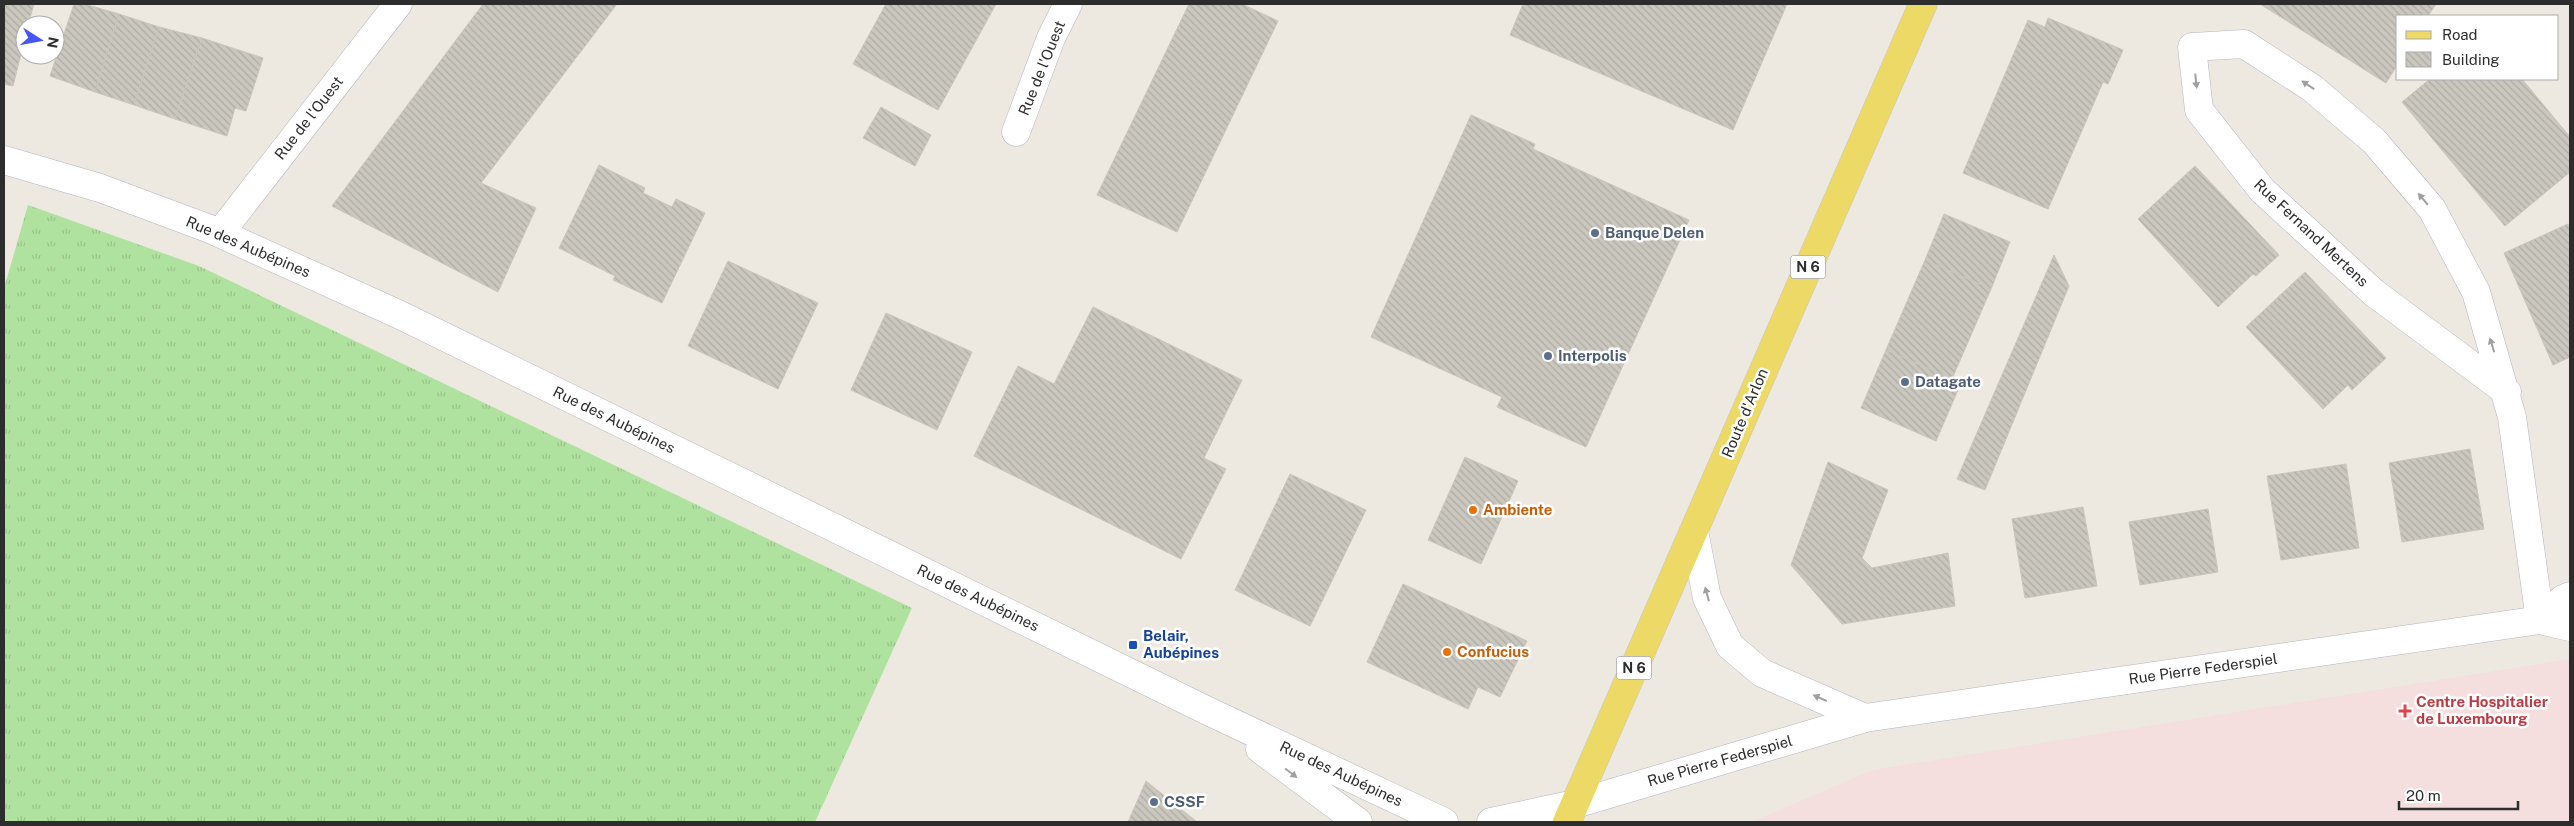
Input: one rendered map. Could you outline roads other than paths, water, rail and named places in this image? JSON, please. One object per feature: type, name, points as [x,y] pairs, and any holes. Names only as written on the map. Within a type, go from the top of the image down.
[{"type":"main road","name":"Route d'Arlon","points":[[1571,813],[1923,4]]},
{"type":"street","name":"Rue de l'Ouest","points":[[220,233],[398,4]]},
{"type":"street","name":"Rue de l'Ouest","points":[[1016,132],[1051,38],[1068,4]]},
{"type":"street","name":"Rue Fernand Mertens","points":[[2507,392],[2373,292],[2262,190],[2199,110],[2192,46],[2244,44],[2312,88],[2374,141],[2432,210],[2476,292],[2507,392],[2540,620]]},
{"type":"street","name":"Rue des Aubépines","points":[[4,160],[100,188],[220,233],[398,314],[1210,712],[1444,822]]},
{"type":"street","points":[[1694,531],[1707,598],[1730,646],[1762,673],[1865,718]]},
{"type":"street","points":[[2540,620],[2563,599],[2570,596]]},
{"type":"street","name":"Rue Pierre Federspiel","points":[[1571,813],[1865,718],[2540,620],[2570,627]]},
{"type":"street","name":"Rue des Aubépines","points":[[1210,712],[1358,822]]},
{"type":"street","points":[[1491,822],[1571,813]]},
{"type":"place","name":"Banque Delen","points":[[1595,233]]},
{"type":"place","name":"Interpolis","points":[[1548,356]]},
{"type":"place","name":"Datagate","points":[[1905,382]]},
{"type":"place","name":"Ambiente","points":[[1473,510]]},
{"type":"place","name":"Belair, Aubépines","points":[[1133,645]]},
{"type":"place","name":"Confucius","points":[[1447,652]]},
{"type":"place","name":"Centre Hospitalier de Luxembourg","points":[[2405,711]]},
{"type":"place","name":"CSSF","points":[[1154,802]]}]
